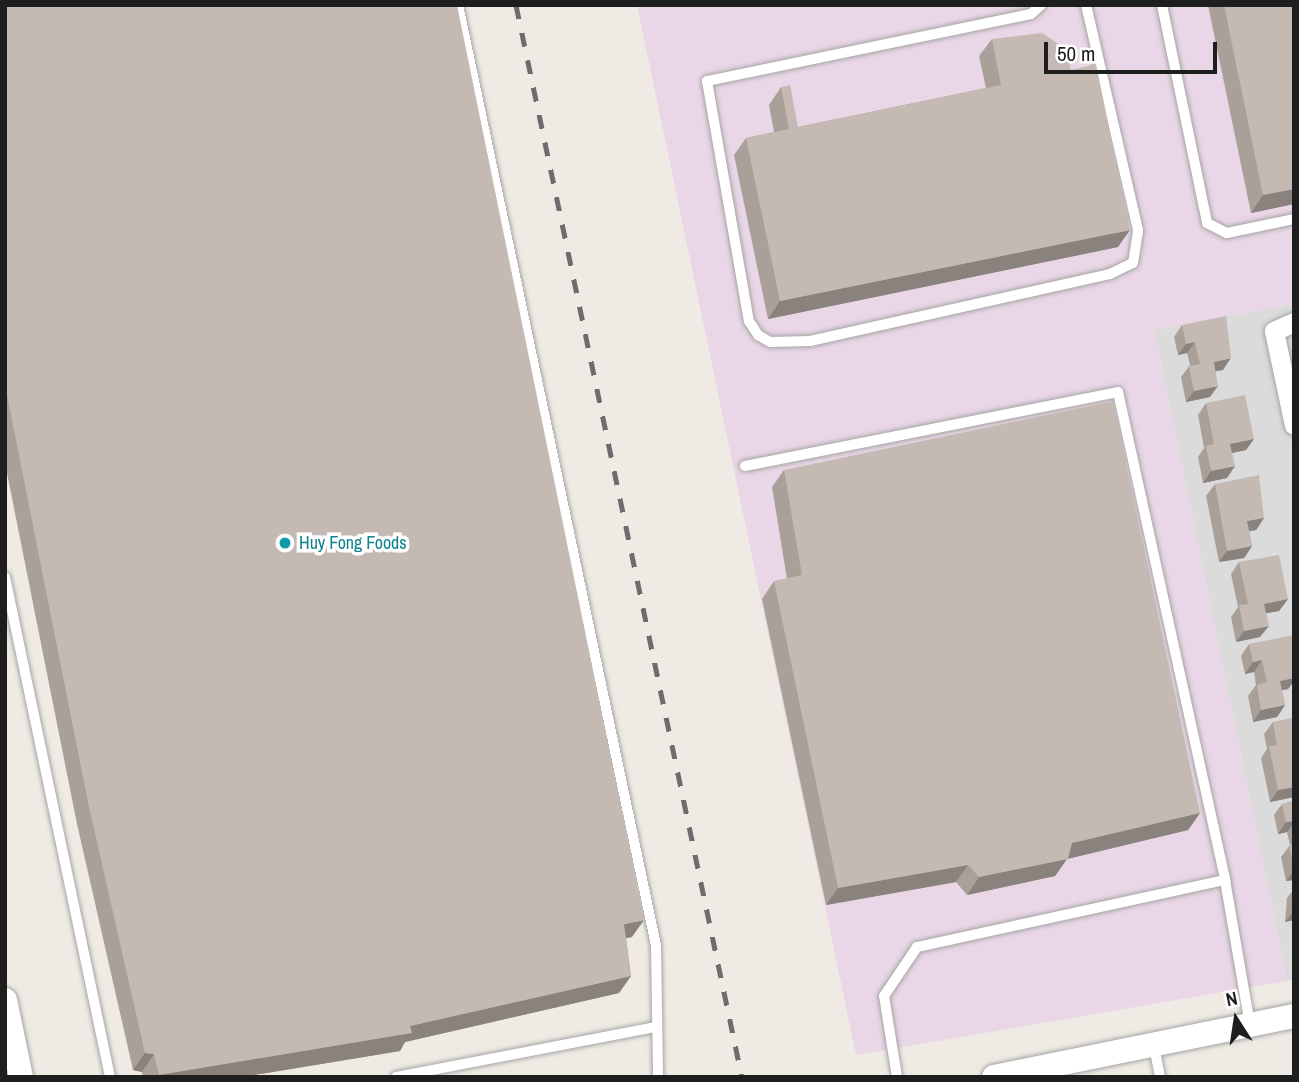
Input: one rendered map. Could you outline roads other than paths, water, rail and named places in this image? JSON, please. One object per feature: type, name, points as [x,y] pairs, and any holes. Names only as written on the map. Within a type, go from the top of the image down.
[{"type":"street","points":[[1287,324],[1275,336],[1294,425]]},
{"type":"street","points":[[5,1000],[21,1077]]},
{"type":"street","points":[[994,1077],[1294,1016]]},
{"type":"lane","points":[[458,5],[656,958],[655,1027],[658,1077]]},
{"type":"lane","points":[[1041,5],[1031,14],[707,81],[749,321],[758,335],[770,342],[810,341],[1110,274],[1133,263],[1138,230],[1086,5]]},
{"type":"lane","points":[[1162,5],[1207,223],[1227,233],[1294,219]]},
{"type":"lane","points":[[745,466],[1118,392],[1225,880],[1250,1025]]},
{"type":"lane","points":[[5,577],[110,1077]]},
{"type":"lane","points":[[897,1077],[884,996],[917,947],[1225,880]]},
{"type":"lane","points":[[396,1077],[655,1027]]},
{"type":"lane","points":[[1154,1044],[1160,1077]]},
{"type":"railway","points":[[516,5],[742,1077]]},
{"type":"place","name":"Huy Fong Foods","points":[[285,543]]}]
